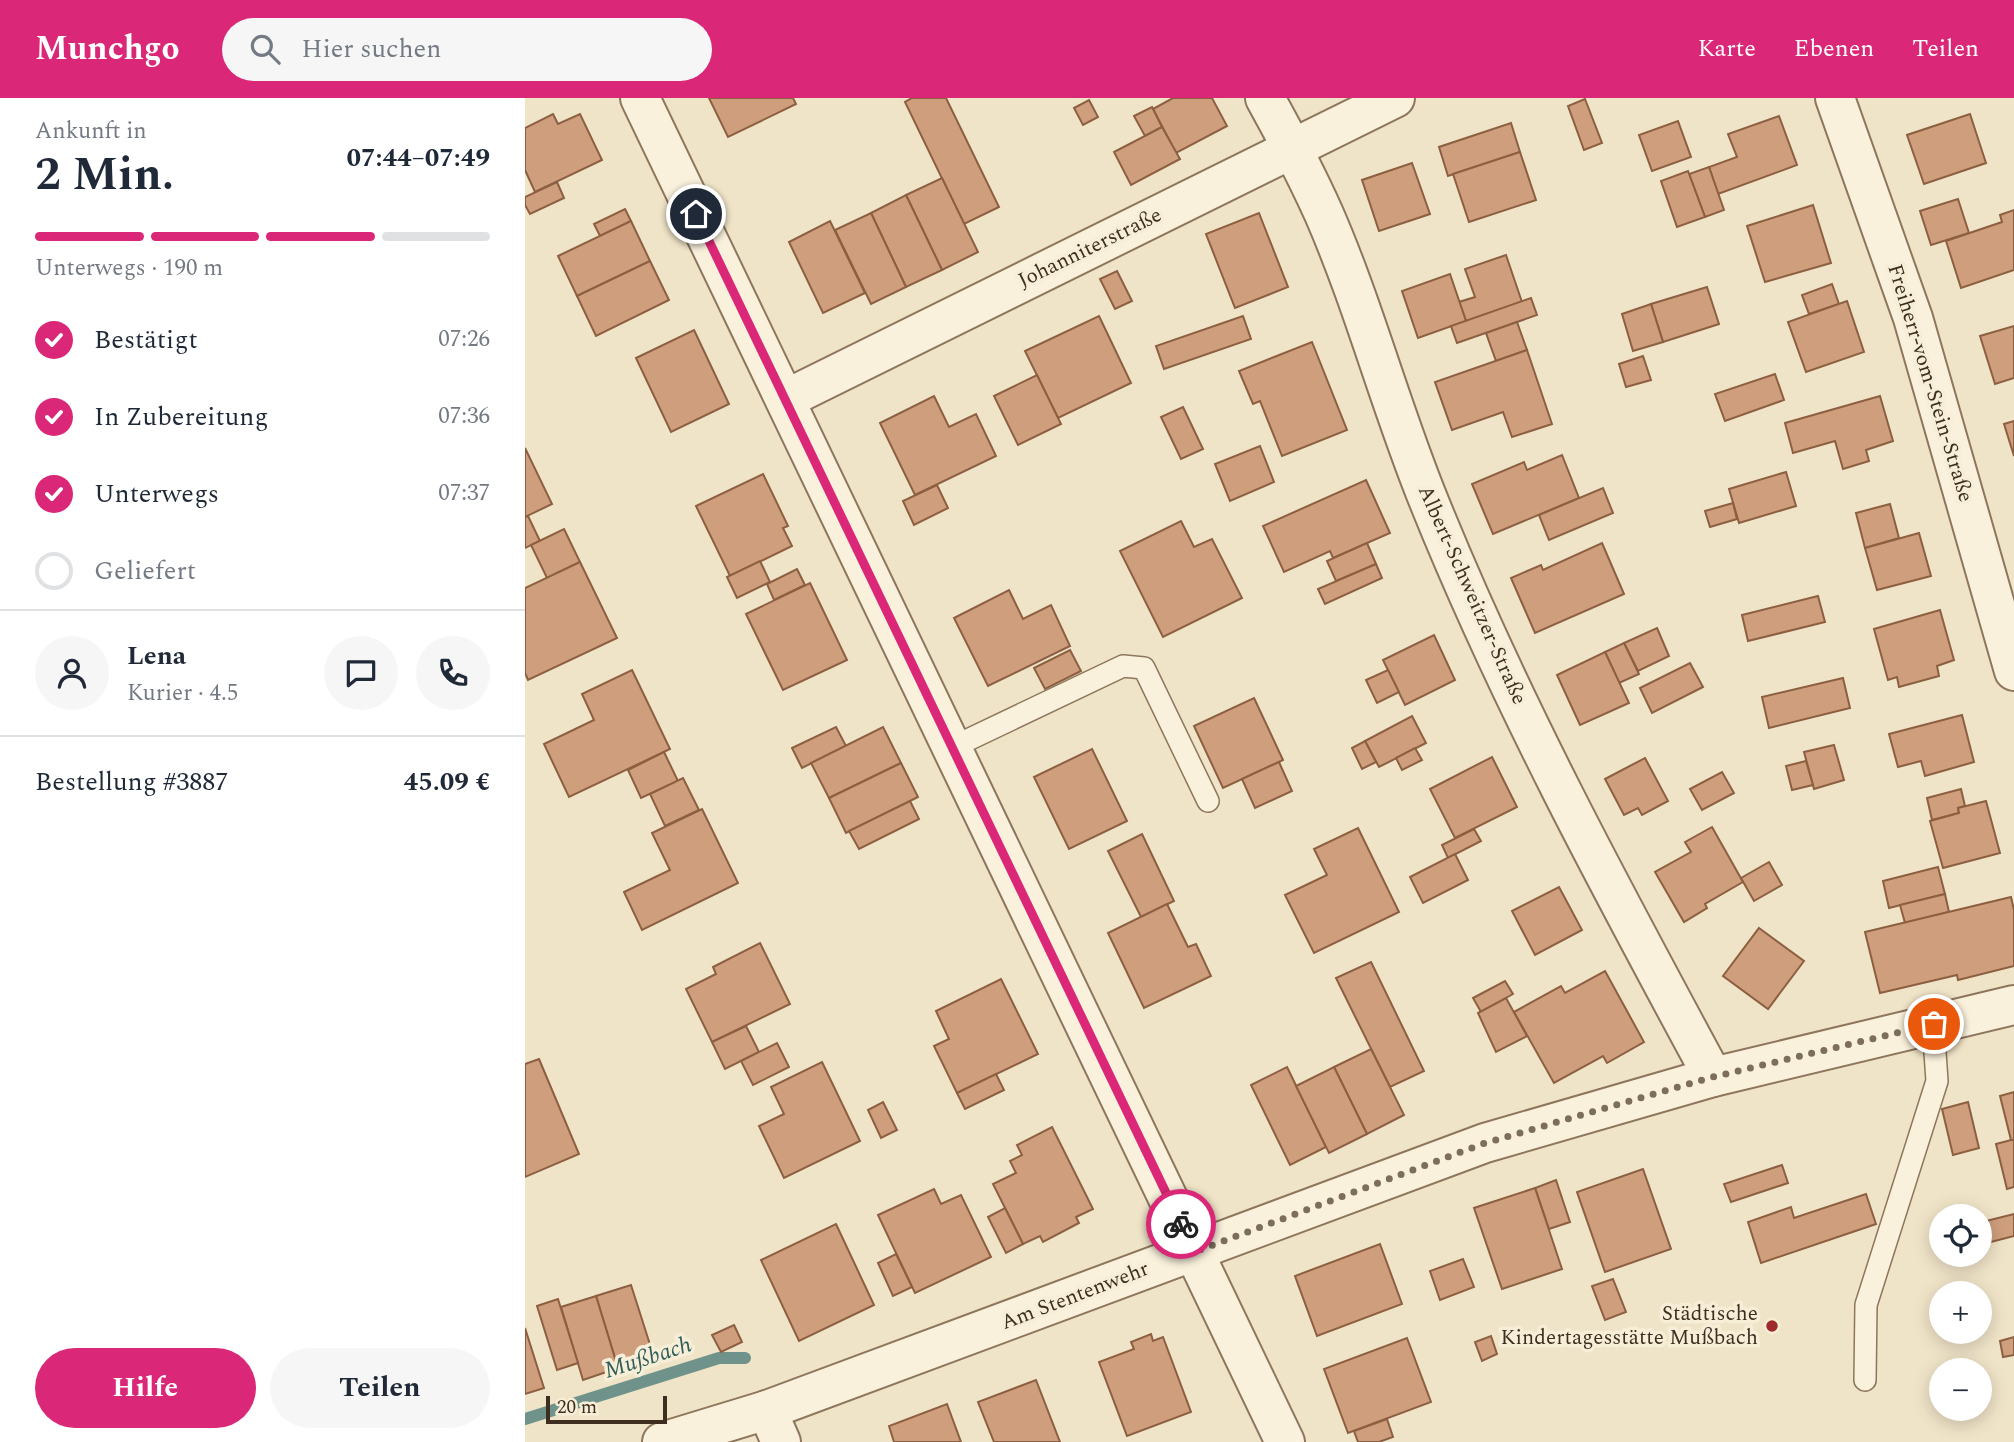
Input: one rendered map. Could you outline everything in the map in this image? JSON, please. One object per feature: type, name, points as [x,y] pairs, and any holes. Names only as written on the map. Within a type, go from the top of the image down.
[{"type":"street","points":[[640,98],[1285,1442]]},
{"type":"street","name":"Albert-Schweitzer-Straße","points":[[1265,98],[1324,215],[1429,502],[1480,624],[1611,888],[1713,1077]]},
{"type":"street","name":"Johanniterstraße","points":[[786,399],[1395,98]]},
{"type":"street","name":"Freiherr-vom-Stein-Straße","points":[[1835,98],[1913,318],[2014,671]]},
{"type":"street","name":"Am Stentenwehr","points":[[661,1442],[774,1426],[1194,1252],[1485,1143],[1713,1077],[2014,1005]]},
{"type":"lane","points":[[953,747],[1123,666],[1144,668],[1208,801]]},
{"type":"lane","points":[[1865,1380],[1865,1305],[1937,1081],[1934,1024]]},
{"type":"building","points":[[709,98],[793,98],[796,104],[728,137]]},
{"type":"building","points":[[912,98],[946,98],[999,207],[964,224],[905,102]]},
{"type":"building","points":[[1173,98],[1212,98],[1227,126],[1176,153],[1153,109]]},
{"type":"building","points":[[1585,99],[1602,143],[1584,150],[1568,106]]},
{"type":"building","points":[[1089,100],[1098,117],[1083,125],[1074,108]]},
{"type":"building","points":[[1152,107],[1162,127],[1145,136],[1134,116]]},
{"type":"building","points":[[553,114],[558,124],[580,114],[602,160],[535,192],[525,170],[525,128]]},
{"type":"building","points":[[1970,114],[1986,163],[1924,184],[1907,135]]},
{"type":"building","points":[[1779,116],[1797,165],[1718,194],[1709,167],[1737,157],[1728,134]]},
{"type":"building","points":[[1678,121],[1691,157],[1652,171],[1639,135]]},
{"type":"building","points":[[1511,123],[1520,152],[1448,176],[1439,147]]},
{"type":"building","points":[[1162,127],[1180,159],[1131,185],[1114,152]]},
{"type":"building","points":[[1520,152],[1536,200],[1469,222],[1453,174]]},
{"type":"building","points":[[1412,163],[1430,214],[1379,231],[1362,180]]},
{"type":"building","points":[[1709,167],[1724,210],[1705,217],[1689,174]]},
{"type":"building","points":[[1688,171],[1705,217],[1677,227],[1661,181]]},
{"type":"building","points":[[942,178],[978,252],[942,270],[906,195]]},
{"type":"building","points":[[557,182],[564,198],[530,214],[525,205],[525,197]]},
{"type":"building","points":[[906,195],[942,270],[906,287],[871,213]]},
{"type":"building","points":[[1958,199],[1969,233],[1931,245],[1920,211]]},
{"type":"building","points":[[1813,205],[1831,263],[1765,282],[1747,226]]},
{"type":"building","points":[[625,209],[631,221],[600,236],[594,224]]},
{"type":"building","points":[[2014,210],[2014,270],[1961,288],[1946,241],[2002,222],[2000,215]]},
{"type":"building","points":[[871,213],[906,287],[871,304],[835,230]]},
{"type":"building","points":[[1259,213],[1288,287],[1235,308],[1206,234]]},
{"type":"building","points":[[631,221],[650,261],[577,296],[558,256]]},
{"type":"building","points":[[830,221],[865,293],[823,313],[789,242]]},
{"type":"building","points":[[1506,255],[1522,302],[1466,321],[1459,302],[1475,297],[1465,269]]},
{"type":"building","points":[[650,261],[669,300],[596,336],[577,296]]},
{"type":"building","points":[[1117,271],[1132,301],[1115,309],[1100,279]]},
{"type":"building","points":[[1450,274],[1466,321],[1418,338],[1402,291]]},
{"type":"building","points":[[1832,284],[1839,304],[1809,314],[1802,295]]},
{"type":"building","points":[[1707,287],[1719,324],[1663,342],[1651,304]]},
{"type":"building","points":[[1531,298],[1537,315],[1457,343],[1451,326]]},
{"type":"building","points":[[1847,301],[1864,352],[1806,372],[1788,322]]},
{"type":"building","points":[[1651,304],[1663,342],[1633,351],[1622,314]]},
{"type":"building","points":[[1099,316],[1131,383],[1058,418],[1025,351]]},
{"type":"building","points":[[1243,316],[1251,339],[1164,369],[1156,346]]},
{"type":"building","points":[[1517,322],[1527,350],[1496,361],[1486,333]]},
{"type":"building","points":[[2014,326],[2014,378],[1995,384],[1980,336]]},
{"type":"building","points":[[694,330],[729,404],[671,432],[636,358]]},
{"type":"building","points":[[1312,342],[1347,430],[1282,456],[1260,401],[1253,404],[1239,371]]},
{"type":"building","points":[[1527,350],[1552,424],[1512,437],[1503,412],[1452,430],[1435,382]]},
{"type":"building","points":[[1643,356],[1651,380],[1626,387],[1619,364]]},
{"type":"building","points":[[1775,374],[1784,400],[1725,421],[1715,394]]},
{"type":"building","points":[[1037,375],[1061,424],[1018,445],[994,396]]},
{"type":"building","points":[[934,396],[949,427],[976,414],[996,456],[915,495],[880,423]]},
{"type":"building","points":[[1880,396],[1893,441],[1866,450],[1869,461],[1843,469],[1835,441],[1793,453],[1785,423]]},
{"type":"building","points":[[1183,407],[1203,449],[1181,459],[1161,417]]},
{"type":"building","points":[[2014,421],[2014,456],[2004,424]]},
{"type":"building","points":[[1260,446],[1274,482],[1230,501],[1215,464]]},
{"type":"building","points":[[525,448],[552,504],[525,517]]},
{"type":"building","points":[[1562,455],[1579,498],[1493,534],[1472,484],[1524,462],[1527,470]]},
{"type":"building","points":[[1786,472],[1796,506],[1739,523],[1729,489]]},
{"type":"building","points":[[763,474],[788,526],[783,528],[792,546],[730,576],[696,506]]},
{"type":"building","points":[[1366,480],[1390,533],[1333,558],[1330,551],[1284,572],[1263,526]]},
{"type":"building","points":[[937,485],[948,508],[914,525],[903,501]]},
{"type":"building","points":[[1603,488],[1613,513],[1549,540],[1539,515]]},
{"type":"building","points":[[1733,503],[1737,519],[1710,527],[1705,511]]},
{"type":"building","points":[[1890,504],[1899,538],[1865,548],[1856,513]]},
{"type":"building","points":[[528,516],[540,541],[525,548],[525,517]]},
{"type":"building","points":[[1181,521],[1194,547],[1212,539],[1242,598],[1163,637],[1120,551]]},
{"type":"building","points":[[564,529],[580,562],[547,578],[531,545]]},
{"type":"building","points":[[1919,533],[1931,576],[1877,590],[1865,548]]},
{"type":"building","points":[[1367,543],[1376,564],[1336,581],[1327,561]]},
{"type":"building","points":[[1602,543],[1624,594],[1535,633],[1511,578],[1541,565],[1543,570]]},
{"type":"building","points":[[760,561],[770,582],[737,598],[727,577]]},
{"type":"building","points":[[580,562],[617,638],[528,680],[525,673],[525,588]]},
{"type":"building","points":[[1376,564],[1382,578],[1325,604],[1318,589]]},
{"type":"building","points":[[797,569],[805,585],[774,600],[767,584]]},
{"type":"building","points":[[810,583],[847,660],[783,690],[746,614]]},
{"type":"building","points":[[1009,590],[1023,619],[1051,605],[1070,646],[988,686],[954,618]]},
{"type":"building","points":[[1818,596],[1825,622],[1748,641],[1742,615]]},
{"type":"building","points":[[1940,610],[1954,660],[1937,666],[1939,676],[1899,687],[1897,677],[1888,680],[1874,629]]},
{"type":"building","points":[[1657,628],[1669,656],[1638,671],[1624,643]]},
{"type":"building","points":[[1434,635],[1455,680],[1405,705],[1383,660]]},
{"type":"building","points":[[1624,643],[1639,674],[1619,683],[1605,652]]},
{"type":"building","points":[[1070,650],[1081,671],[1045,689],[1034,668]]},
{"type":"building","points":[[1605,652],[1629,703],[1580,725],[1557,675]]},
{"type":"building","points":[[1690,663],[1703,687],[1652,713],[1640,688]]},
{"type":"building","points":[[632,670],[670,749],[569,797],[544,744],[594,720],[582,694]]},
{"type":"building","points":[[1388,670],[1399,692],[1377,703],[1366,680]]},
{"type":"building","points":[[1843,678],[1850,708],[1769,728],[1762,697]]},
{"type":"building","points":[[1254,698],[1283,760],[1223,788],[1194,726]]},
{"type":"building","points":[[1962,715],[1974,762],[1925,776],[1921,761],[1898,767],[1889,734]]},
{"type":"building","points":[[1412,716],[1426,743],[1379,767],[1365,741]]},
{"type":"building","points":[[836,727],[846,746],[802,768],[792,748]]},
{"type":"building","points":[[883,727],[901,763],[829,798],[811,763]]},
{"type":"building","points":[[1365,741],[1376,762],[1362,769],[1352,748]]},
{"type":"building","points":[[1834,745],[1844,780],[1814,789],[1804,752]]},
{"type":"building","points":[[1415,748],[1422,760],[1402,770],[1396,758]]},
{"type":"building","points":[[1092,749],[1127,821],[1069,849],[1034,777]]},
{"type":"building","points":[[664,752],[678,781],[641,798],[628,770]]},
{"type":"building","points":[[1492,757],[1517,807],[1455,838],[1430,789]]},
{"type":"building","points":[[1645,758],[1668,801],[1642,815],[1638,808],[1624,815],[1605,779]]},
{"type":"building","points":[[1806,761],[1813,785],[1792,790],[1786,766]]},
{"type":"building","points":[[1279,762],[1292,791],[1255,808],[1242,779]]},
{"type":"building","points":[[901,763],[918,797],[846,833],[829,798]]},
{"type":"building","points":[[1722,772],[1734,793],[1702,810],[1690,789]]},
{"type":"building","points":[[683,778],[699,810],[665,826],[650,794]]},
{"type":"building","points":[[1961,789],[1965,806],[1958,808],[1959,813],[1932,820],[1927,798]]},
{"type":"building","points":[[910,801],[919,819],[859,849],[849,831]]},
{"type":"building","points":[[1986,801],[2000,853],[1943,868],[1930,821],[1959,813],[1958,808]]},
{"type":"building","points":[[702,809],[738,883],[642,930],[624,892],[670,870],[652,833]]},
{"type":"building","points":[[1712,827],[1743,882],[1705,904],[1707,908],[1684,922],[1655,872],[1691,852],[1685,842]]},
{"type":"building","points":[[1358,828],[1399,912],[1314,953],[1285,895],[1327,875],[1314,849]]},
{"type":"building","points":[[1474,829],[1481,841],[1448,858],[1442,845]]},
{"type":"building","points":[[1142,834],[1174,901],[1141,917],[1108,851]]},
{"type":"building","points":[[1455,854],[1468,880],[1423,903],[1410,877]]},
{"type":"building","points":[[1769,862],[1782,885],[1754,901],[1741,878]]},
{"type":"building","points":[[1938,867],[1945,894],[1889,908],[1883,881]]},
{"type":"building","points":[[1559,887],[1582,930],[1535,955],[1512,911]]},
{"type":"building","points":[[1945,894],[1949,912],[1905,923],[1900,905]]},
{"type":"building","points":[[2011,897],[2014,910],[2014,966],[1958,980],[1957,975],[1880,993],[1865,932]]},
{"type":"building","points":[[1167,904],[1188,947],[1196,944],[1211,976],[1144,1008],[1108,933]]},
{"type":"building","points":[[1759,928],[1804,961],[1768,1009],[1723,976]]},
{"type":"building","points":[[760,943],[790,1004],[712,1042],[686,989],[716,974],[713,967]]},
{"type":"building","points":[[1371,962],[1424,1071],[1390,1087],[1336,978]]},
{"type":"building","points":[[1605,971],[1644,1042],[1607,1063],[1603,1056],[1554,1083],[1514,1012],[1561,986],[1565,993]]},
{"type":"building","points":[[1001,979],[1038,1054],[957,1093],[934,1046],[949,1039],[936,1011]]},
{"type":"building","points":[[1505,981],[1513,994],[1481,1012],[1473,998]]},
{"type":"building","points":[[1506,998],[1527,1036],[1496,1052],[1478,1013]]},
{"type":"building","points":[[746,1026],[759,1052],[725,1069],[712,1042]]},
{"type":"building","points":[[777,1043],[789,1067],[753,1085],[741,1061]]},
{"type":"building","points":[[1371,1049],[1404,1115],[1367,1134],[1334,1067]]},
{"type":"building","points":[[539,1059],[579,1154],[525,1177],[525,1064]]},
{"type":"building","points":[[822,1062],[860,1141],[784,1178],[759,1126],[784,1114],[771,1087]]},
{"type":"building","points":[[1287,1067],[1326,1147],[1290,1165],[1251,1085]]},
{"type":"building","points":[[1334,1067],[1367,1134],[1329,1153],[1296,1086]]},
{"type":"building","points":[[996,1074],[1004,1090],[965,1109],[957,1093]]},
{"type":"building","points":[[2014,1092],[2014,1140],[2011,1140],[2000,1096]]},
{"type":"building","points":[[883,1102],[897,1130],[881,1138],[868,1110]]},
{"type":"building","points":[[1968,1102],[1979,1148],[1953,1155],[1942,1109]]},
{"type":"building","points":[[1052,1127],[1093,1209],[1076,1217],[1079,1223],[1043,1242],[1040,1236],[1023,1244],[993,1184],[1016,1173],[1010,1161],[1022,1155],[1017,1145]]},
{"type":"building","points":[[2014,1140],[2014,1187],[2007,1189],[1996,1144]]},
{"type":"building","points":[[1782,1165],[1788,1183],[1731,1202],[1724,1184]]},
{"type":"building","points":[[1643,1169],[1671,1249],[1605,1272],[1577,1192]]},
{"type":"building","points":[[1556,1180],[1570,1222],[1549,1229],[1535,1188]]},
{"type":"building","points":[[1535,1188],[1562,1269],[1502,1289],[1474,1208]]},
{"type":"building","points":[[934,1189],[941,1204],[961,1195],[991,1257],[915,1293],[878,1215]]},
{"type":"building","points":[[1866,1194],[1876,1224],[1761,1263],[1748,1222],[1791,1207],[1794,1218]]},
{"type":"building","points":[[1005,1208],[1023,1244],[1006,1253],[988,1217]]},
{"type":"building","points":[[2014,1214],[2014,1236],[1992,1242],[1992,1220]]},
{"type":"building","points":[[836,1224],[874,1305],[799,1341],[761,1260]]},
{"type":"building","points":[[1380,1244],[1402,1304],[1317,1336],[1295,1276]]},
{"type":"building","points":[[896,1254],[912,1287],[893,1296],[878,1263]]},
{"type":"building","points":[[1463,1259],[1474,1287],[1440,1300],[1430,1271]]},
{"type":"building","points":[[1613,1279],[1626,1312],[1605,1320],[1592,1286]]},
{"type":"building","points":[[631,1285],[654,1357],[618,1368],[596,1296]]},
{"type":"building","points":[[596,1296],[618,1368],[583,1380],[561,1307]]},
{"type":"building","points":[[558,1299],[578,1363],[557,1370],[537,1306]]},
{"type":"building","points":[[734,1325],[742,1342],[721,1352],[712,1335]]},
{"type":"building","points":[[525,1328],[544,1388],[525,1394]]},
{"type":"building","points":[[1151,1334],[1153,1341],[1163,1337],[1191,1412],[1127,1436],[1099,1362],[1134,1349],[1131,1342]]},
{"type":"building","points":[[1491,1336],[1497,1354],[1482,1361],[1475,1342]]},
{"type":"building","points":[[2014,1337],[2014,1355],[2003,1357],[2000,1341]]},
{"type":"building","points":[[1407,1338],[1431,1402],[1348,1433],[1324,1369]]},
{"type":"building","points":[[1036,1380],[1060,1442],[994,1442],[978,1402]]},
{"type":"building","points":[[947,1404],[961,1442],[894,1442],[889,1426]]},
{"type":"building","points":[[1387,1419],[1393,1437],[1379,1442],[1358,1442],[1354,1431]]},
{"type":"waterway","name":"Mußbach","points":[[525,1419],[719,1358],[745,1358]]},
{"type":"way so far","points":[[1181,1224],[1194,1252],[1485,1143],[1713,1077],[1934,1024]]},
{"type":"place","name":"Städtische Kindertagesstätte Mußbach","points":[[1772,1326]]},
{"type":"route","points":[[696,214],[1181,1224]]}]
